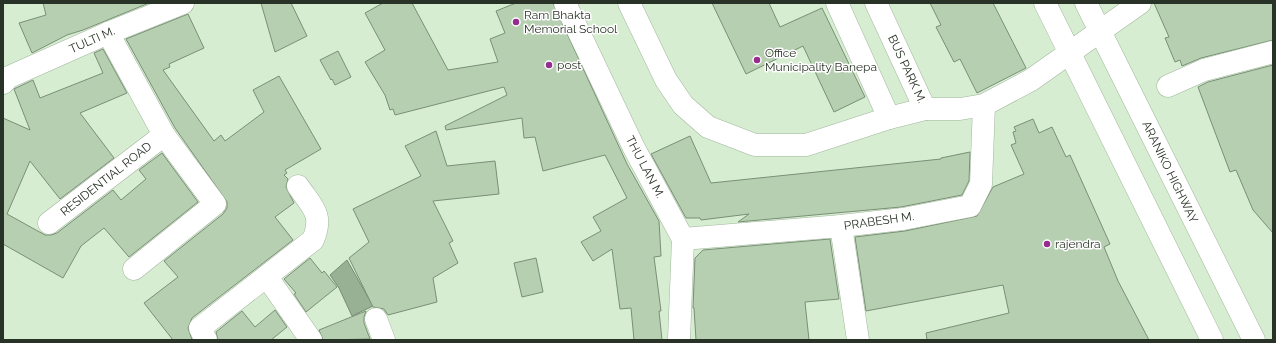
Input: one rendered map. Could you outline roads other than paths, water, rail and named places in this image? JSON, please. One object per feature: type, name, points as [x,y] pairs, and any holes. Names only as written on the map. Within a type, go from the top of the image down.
[{"type":"main road","name":"TULTI M.","points":[[3,83],[9,77],[108,32],[183,3]]},
{"type":"main road","name":"THU LAN M.","points":[[565,3],[634,148],[683,239]]},
{"type":"main road","points":[[629,3],[666,80],[683,105],[708,127],[755,145],[806,145],[889,118],[925,109]]},
{"type":"main road","points":[[837,3],[889,118]]},
{"type":"main road","name":"BUS PARK M.","points":[[876,3],[925,109],[960,109],[984,105],[1031,80],[1140,3]]},
{"type":"main road","points":[[1045,3],[1212,340]]},
{"type":"main road","name":"ARANIKO HIGHWAY","points":[[1086,3],[1254,340]]},
{"type":"main road","points":[[108,32],[164,135],[215,204],[134,269]]},
{"type":"main road","points":[[1168,86],[1204,70],[1273,52]]},
{"type":"main road","name":"PRABESH M.","points":[[683,239],[841,226],[903,219],[970,206],[981,184],[984,105]]},
{"type":"main road","name":"RESIDENTIAL ROAD","points":[[49,223],[164,135]]},
{"type":"main road","points":[[206,340],[200,328],[313,240],[318,227],[318,216],[298,186]]},
{"type":"main road","points":[[841,226],[858,340]]},
{"type":"main road","points":[[679,340],[683,239]]},
{"type":"main road","points":[[267,277],[311,340]]},
{"type":"main road","points":[[376,319],[384,340]]},
{"type":"place","name":"Ram Bhakta Memorial School","points":[[516,22]]},
{"type":"place","name":"Office Municipality Banepa","points":[[757,60]]},
{"type":"place","name":"post","points":[[549,65]]},
{"type":"place","name":"rajendra","points":[[1047,244]]}]
